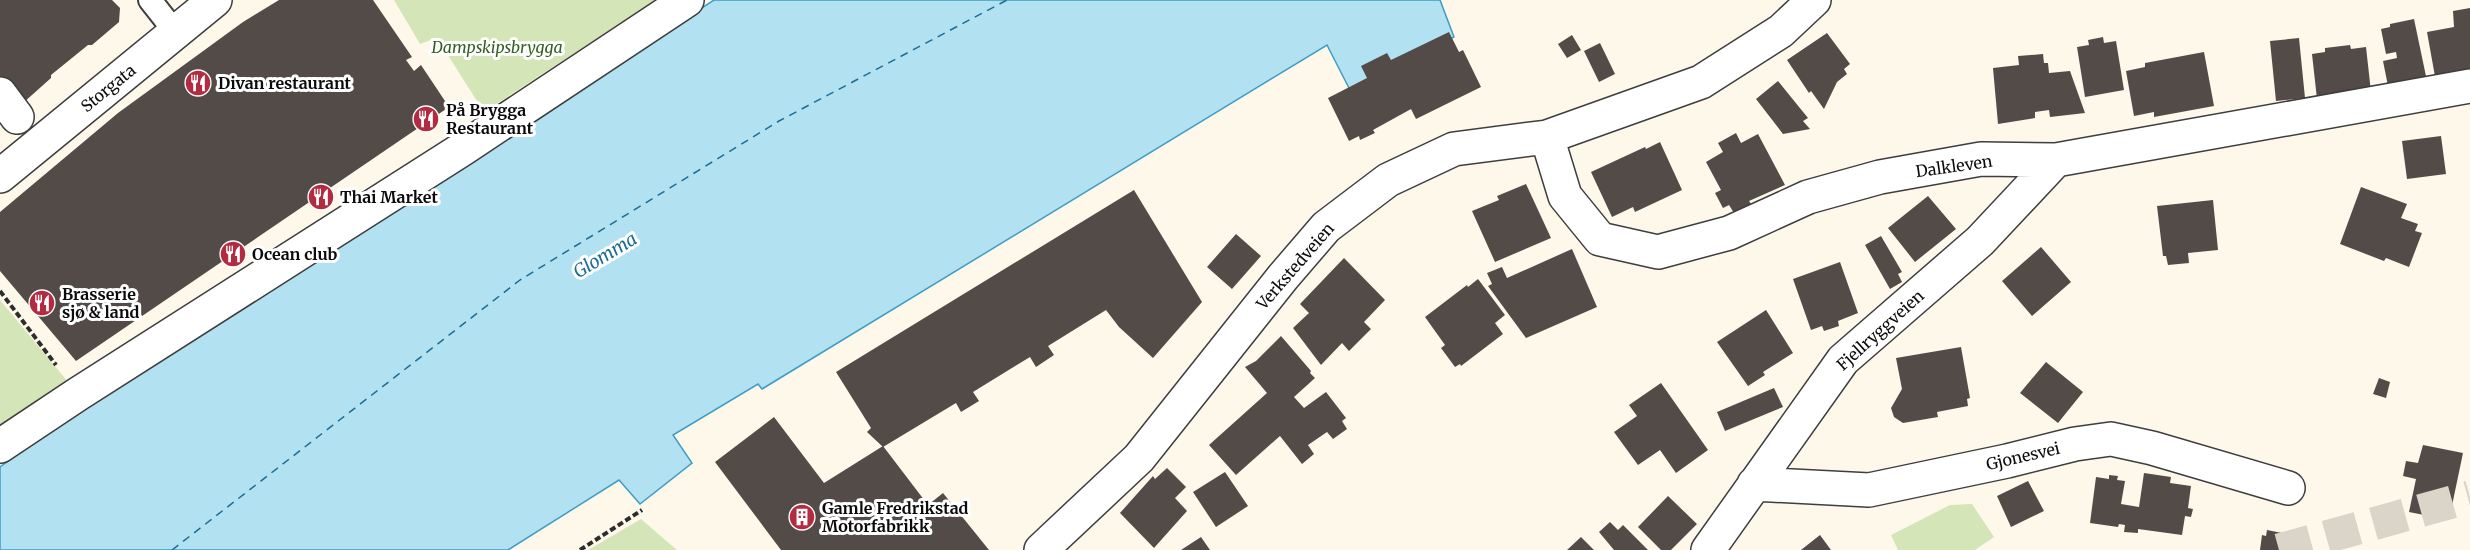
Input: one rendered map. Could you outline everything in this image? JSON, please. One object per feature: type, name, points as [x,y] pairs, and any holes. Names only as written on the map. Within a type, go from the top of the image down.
[{"type":"street","name":"Storgata","points":[[0,176],[215,0]]},
{"type":"street","points":[[0,446],[464,148],[687,0]]},
{"type":"street","name":"Verkstedveien","points":[[1041,550],[1139,458],[1283,277],[1326,227],[1388,180],[1455,149],[1547,136],[1701,82],[1780,31],[1814,0]]},
{"type":"street","name":"Dalkleven","points":[[1547,136],[1565,196],[1600,239],[1658,252],[1729,233],[1808,197],[1880,177],[1981,159],[2056,160],[2470,86]]},
{"type":"street","name":"Fjellryggveien","points":[[1708,550],[1843,360],[1980,242],[2056,160]]},
{"type":"street","name":"Gjonesvei","points":[[1754,484],[1869,490],[2075,444],[2111,439],[2152,448],[2288,488]]},
{"type":"lane","points":[[150,0],[176,33]]},
{"type":"path","points":[[0,291],[78,394]]},
{"type":"path","points":[[579,550],[642,510]]},
{"type":"green space","name":"Dampskipsbrygga","points":[[394,0],[656,0],[484,112],[437,38],[420,44]]},
{"type":"green space","points":[[0,300],[78,394],[0,450]]},
{"type":"green space","points":[[1972,504],[1994,537],[1975,550],[1898,550],[1891,535],[1950,505]]},
{"type":"green space","points":[[641,519],[677,550],[588,550]]},
{"type":"water","name":"Glomma","points":[[714,0],[1440,0],[1454,37],[1351,92],[1327,45],[762,389],[758,384],[673,435],[692,463],[640,504],[619,480],[508,550],[0,550],[0,467],[367,223]]},
{"type":"building","points":[[0,0],[112,0],[120,8],[119,22],[51,75],[51,78],[23,103],[0,89]]},
{"type":"building","points":[[279,0],[373,0],[412,57],[406,60],[414,71],[421,65],[449,107],[76,361],[0,271],[0,212],[118,113],[243,22]]},
{"type":"building","points":[[2470,8],[2470,76],[2436,82],[2427,32],[2454,27],[2453,11]]},
{"type":"building","points":[[2414,19],[2427,81],[2388,86],[2383,61],[2397,58],[2396,52],[2386,54],[2381,29],[2390,27],[2390,24]]},
{"type":"building","points":[[1449,32],[1459,52],[1463,50],[1481,87],[1416,119],[1411,109],[1373,130],[1375,133],[1360,140],[1359,136],[1349,141],[1328,98],[1367,78],[1361,66],[1387,53],[1391,60]]},
{"type":"building","points":[[1827,33],[1850,64],[1844,69],[1847,74],[1837,82],[1824,109],[1811,91],[1809,93],[1787,60]]},
{"type":"building","points":[[1572,35],[1581,50],[1567,58],[1558,44]]},
{"type":"building","points":[[2103,37],[2104,43],[2116,41],[2124,90],[2085,97],[2077,47],[2089,45],[2088,40]]},
{"type":"building","points":[[2299,38],[2305,98],[2276,101],[2270,41]]},
{"type":"building","points":[[1600,43],[1615,74],[1599,82],[1584,51]]},
{"type":"building","points":[[2350,45],[2351,49],[2366,47],[2371,92],[2317,99],[2312,54],[2325,52],[2325,48]]},
{"type":"building","points":[[2204,52],[2214,106],[2154,117],[2154,112],[2134,116],[2126,71],[2145,67],[2145,63]]},
{"type":"building","points":[[2043,54],[2044,63],[2048,63],[2049,73],[2070,71],[2085,113],[2050,117],[2049,110],[2035,112],[2035,118],[1998,124],[1993,68],[2019,65],[2018,56]]},
{"type":"building","points":[[1778,81],[1808,118],[1803,121],[1810,129],[1783,134],[1756,99]]},
{"type":"building","points":[[1736,133],[1741,143],[1758,134],[1785,185],[1749,201],[1751,204],[1734,213],[1729,205],[1723,208],[1715,193],[1721,190],[1706,162],[1723,152],[1718,143]]},
{"type":"building","points":[[2441,136],[2446,174],[2407,179],[2402,141]]},
{"type":"building","points":[[1660,142],[1682,190],[1635,212],[1633,207],[1612,217],[1591,172]]},
{"type":"building","points":[[1526,184],[1551,238],[1495,262],[1472,211],[1499,200],[1497,196]]},
{"type":"building","points":[[2361,187],[2407,204],[2401,218],[2418,224],[2415,231],[2422,233],[2409,267],[2386,258],[2384,261],[2340,244]]},
{"type":"building","points":[[1134,190],[1202,302],[1153,358],[1119,327],[1106,310],[1048,346],[1054,355],[1036,367],[1030,357],[973,392],[979,401],[961,412],[956,403],[883,447],[867,432],[871,428],[836,372]]},
{"type":"building","points":[[1928,196],[1956,229],[1915,262],[1888,228]]},
{"type":"building","points":[[2213,200],[2218,250],[2188,253],[2189,263],[2168,265],[2166,256],[2163,256],[2157,206]]},
{"type":"building","points":[[1236,234],[1261,256],[1232,289],[1207,267]]},
{"type":"building","points":[[1881,236],[1902,272],[1898,274],[1902,282],[1890,289],[1865,245]]},
{"type":"building","points":[[2041,247],[2071,282],[2032,316],[2002,281]]},
{"type":"building","points":[[1572,249],[1597,307],[1526,338],[1488,286],[1492,284],[1487,273],[1502,267],[1507,278]]},
{"type":"building","points":[[1344,258],[1385,300],[1364,322],[1371,329],[1349,351],[1342,343],[1321,365],[1293,328],[1309,313],[1300,304]]},
{"type":"building","points":[[1840,262],[1858,313],[1838,321],[1839,326],[1824,331],[1822,326],[1811,330],[1793,279]]},
{"type":"building","points":[[1478,279],[1505,315],[1495,323],[1503,334],[1461,366],[1460,364],[1455,367],[1441,348],[1445,345],[1425,317]]},
{"type":"building","points":[[1766,310],[1793,353],[1763,372],[1765,375],[1748,386],[1717,342]]},
{"type":"building","points":[[1281,336],[1315,378],[1294,397],[1304,408],[1326,392],[1346,418],[1342,421],[1347,429],[1333,439],[1327,432],[1308,445],[1314,454],[1302,464],[1280,436],[1236,475],[1209,445],[1267,393],[1245,367],[1256,361]]},
{"type":"building","points":[[1961,347],[1970,398],[1967,399],[1968,406],[1937,412],[1938,417],[1903,423],[1894,417],[1891,408],[1902,389],[1896,358]]},
{"type":"building","points":[[2046,362],[2083,392],[2058,423],[2020,393]]},
{"type":"building","points":[[2379,378],[2390,382],[2386,398],[2373,394]]},
{"type":"building","points":[[1661,383],[1708,450],[1676,473],[1660,450],[1638,465],[1614,432],[1637,416],[1629,405]]},
{"type":"building","points":[[1774,388],[1783,407],[1725,431],[1717,412]]},
{"type":"building","points":[[774,417],[824,483],[883,446],[928,505],[943,493],[989,550],[781,550],[715,462]]},
{"type":"building","points":[[2423,445],[2463,453],[2449,520],[2409,512],[2416,479],[2403,476],[2406,461],[2418,463]]},
{"type":"building","points":[[1167,468],[1186,487],[1175,498],[1187,511],[1154,548],[1120,513],[1153,476],[1155,479]]},
{"type":"building","points":[[1225,472],[1248,506],[1216,527],[1193,492]]},
{"type":"building","points":[[2144,473],[2171,477],[2170,483],[2191,486],[2188,508],[2193,509],[2191,517],[2185,516],[2182,535],[2138,529],[2138,533],[2124,532],[2125,525],[2119,524],[2118,527],[2090,523],[2096,477],[2109,479],[2109,475],[2118,476],[2117,480],[2125,481],[2121,504],[2139,507]]},
{"type":"building","points":[[2028,481],[2044,511],[2011,527],[1997,496]]},
{"type":"building","points":[[1668,496],[1697,524],[1671,550],[1661,550],[1638,527]]},
{"type":"building","points":[[1610,522],[1618,530],[1623,525],[1648,550],[1614,550],[1599,532]]},
{"type":"building","points":[[2267,530],[2287,534],[2286,540],[2307,543],[2306,550],[2260,550],[2262,535],[2266,536]]},
{"type":"building","points":[[1820,535],[1831,550],[1801,550]]},
{"type":"building","points":[[1201,537],[1210,550],[1181,550]]},
{"type":"building","points":[[1581,537],[1594,550],[1567,550]]},
{"type":"ferry route","points":[[172,550],[520,280],[779,121],[1007,0]]},
{"type":"tunnel","points":[[2279,550],[2470,497]]},
{"type":"place","name":"Divan restaurant","points":[[198,83]]},
{"type":"place","name":"På Brygga Restaurant","points":[[426,119]]},
{"type":"place","name":"Thai Market","points":[[321,197]]},
{"type":"place","name":"Ocean club","points":[[233,254]]},
{"type":"place","name":"Brasserie sjø & land","points":[[42,303]]},
{"type":"place","name":"Gamle Fredrikstad Motorfabrikk","points":[[802,517]]}]
